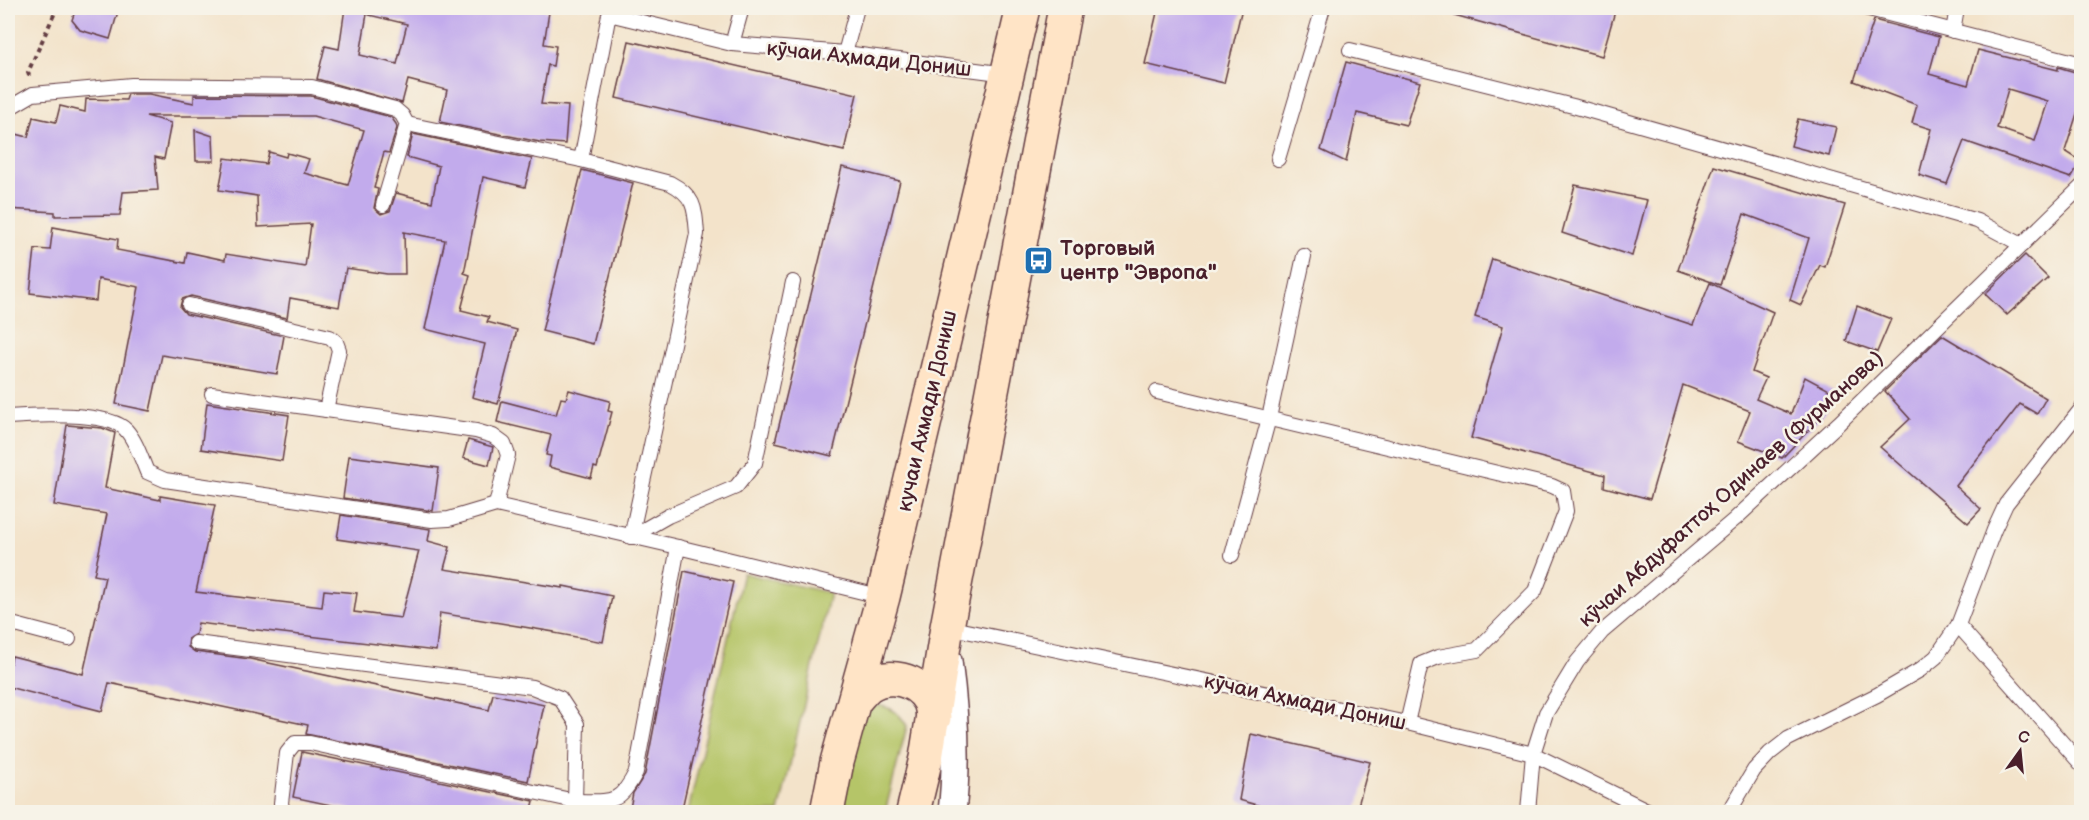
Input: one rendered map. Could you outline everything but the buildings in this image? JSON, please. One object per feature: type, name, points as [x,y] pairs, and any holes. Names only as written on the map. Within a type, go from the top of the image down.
[{"type":"street","name":"кучаи Ахмади Дониш","points":[[827,813],[837,762],[883,597],[1023,8]]},
{"type":"street","points":[[913,813],[934,718],[946,634],[1065,8]]},
{"type":"street","points":[[946,634],[955,716],[956,764],[952,813]]},
{"type":"street","points":[[855,700],[867,687],[883,679],[902,679],[918,687],[924,694],[929,701],[934,718]]},
{"type":"street","points":[[815,813],[837,762]]},
{"type":"lane","points":[[732,44],[742,8]]},
{"type":"lane","points":[[845,53],[856,8]]},
{"type":"lane","points":[[1278,159],[1323,8]]},
{"type":"lane","points":[[1865,8],[2082,64]]},
{"type":"lane","points":[[1953,31],[1958,8]]},
{"type":"lane","points":[[581,160],[603,11]]},
{"type":"lane","name":"кӯчаи Аҳмади Дониш","points":[[603,11],[732,44],[845,53],[1006,75]]},
{"type":"lane","points":[[1350,50],[1573,106],[1977,221],[2022,245]]},
{"type":"lane","points":[[8,116],[9,108],[33,94],[132,85],[312,87],[395,109],[402,115],[407,124],[383,205]]},
{"type":"lane","points":[[407,124],[581,160],[670,183],[682,189],[689,197],[695,210],[697,234],[632,537]]},
{"type":"lane","name":"кӯчаи Абдуфаттоҳ Одинаев (Фурманова)","points":[[1528,813],[1533,754],[1546,713],[1577,662],[1602,632],[1770,487],[1839,423],[2082,186]]},
{"type":"lane","points":[[1232,555],[1269,418],[1304,256]]},
{"type":"lane","points":[[632,537],[668,516],[736,487],[755,463],[793,282]]},
{"type":"lane","points":[[189,305],[330,337],[336,342],[339,350],[326,410]]},
{"type":"lane","points":[[1158,392],[1552,486],[1563,491],[1566,511],[1535,591],[1478,650],[1438,657],[1421,664],[1407,723]]},
{"type":"lane","points":[[212,394],[476,431],[493,436],[504,444],[508,455],[496,505]]},
{"type":"lane","points":[[1729,813],[1754,770],[1788,739],[1877,695],[1920,670],[1941,651],[1958,625],[2006,504],[2082,408]]},
{"type":"lane","points":[[8,417],[39,415],[100,418],[125,428],[147,472],[165,480],[432,520],[449,519],[496,505],[883,597]]},
{"type":"lane","points":[[283,813],[281,803],[287,753],[295,743],[310,742],[574,807],[613,801],[628,790],[636,772],[678,547]]},
{"type":"lane","points":[[8,623],[69,639]]},
{"type":"lane","points":[[1958,625],[2082,765]]},
{"type":"lane","name":"кӯчаи Аҳмади Дониш","points":[[946,634],[1407,723],[1533,754],[1651,813]]},
{"type":"lane","points":[[196,643],[532,687],[560,698],[576,724],[574,807]]},
{"type":"path","points":[[33,94],[28,72],[57,8]]},
{"type":"green space","points":[[743,573],[830,593],[779,812],[688,812]]},
{"type":"green space","points":[[873,705],[893,710],[907,726],[885,812],[839,812],[864,707]]},
{"type":"place","name":"Торговый центр \"Эвропа\"","points":[[1039,260]]}]
